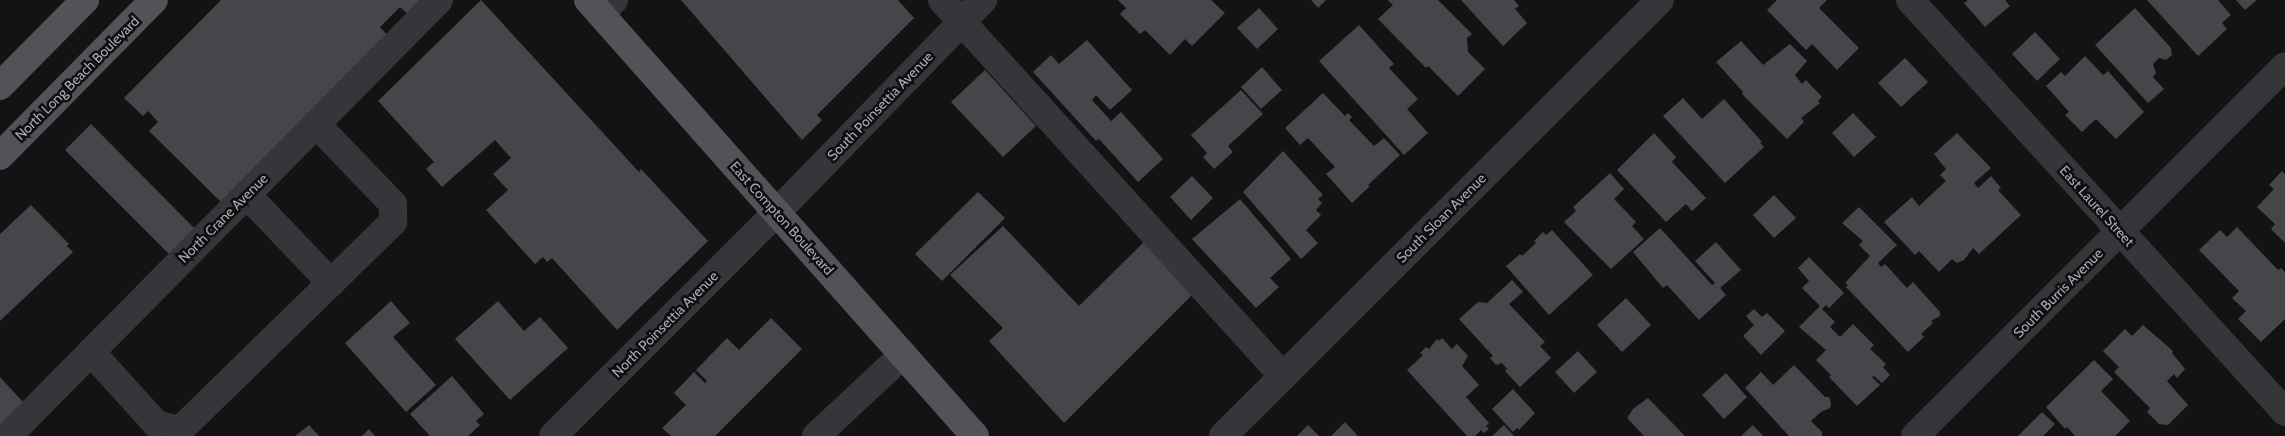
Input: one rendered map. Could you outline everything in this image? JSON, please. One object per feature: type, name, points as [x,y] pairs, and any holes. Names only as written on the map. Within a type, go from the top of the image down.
[{"type":"main road","points":[[0,86],[85,0]]},
{"type":"main road","name":"North Long Beach Boulevard","points":[[0,156],[154,0]]},
{"type":"main road","name":"East Compton Boulevard","points":[[601,5],[777,212],[975,436]]},
{"type":"street","name":"North Crane Avenue","points":[[8,436],[439,0]]},
{"type":"street","points":[[942,0],[1283,376]]},
{"type":"street","name":"South Poinsettia Avenue","points":[[777,212],[983,0]]},
{"type":"street","name":"South Sloan Avenue","points":[[1223,436],[1660,0]]},
{"type":"street","name":"East Laurel Street","points":[[1910,0],[2285,412]]},
{"type":"street","name":"South Burris Avenue","points":[[1915,436],[2285,66]]},
{"type":"street","points":[[91,352],[156,424],[180,430],[394,222],[393,204],[316,124]]},
{"type":"street","points":[[247,195],[331,283]]},
{"type":"street","name":"North Poinsettia Avenue","points":[[553,436],[777,212]]},
{"type":"street","points":[[816,436],[903,355]]},
{"type":"building","points":[[221,0],[427,0],[411,17],[400,7],[380,27],[389,37],[223,204],[149,131],[158,122],[148,111],[143,116],[124,98]]},
{"type":"building","points":[[481,0],[639,172],[641,169],[708,241],[617,330],[552,258],[547,262],[543,257],[535,264],[486,210],[508,190],[493,174],[511,158],[495,140],[442,187],[426,169],[434,162],[378,101]]},
{"type":"building","points":[[681,0],[898,0],[914,18],[817,115],[822,120],[802,140]]},
{"type":"building","points":[[1118,0],[1211,0],[1225,13],[1192,46],[1185,39],[1170,55],[1145,30],[1140,34],[1120,14],[1126,8]]},
{"type":"building","points":[[1311,0],[1326,0],[1318,8]]},
{"type":"building","points":[[1388,0],[1438,0],[1472,34],[1467,38],[1468,52],[1485,69],[1458,96],[1428,66],[1426,68],[1378,19],[1393,5]]},
{"type":"building","points":[[1461,0],[1514,0],[1519,6],[1515,9],[1527,23],[1503,46]]},
{"type":"building","points":[[1777,0],[1827,0],[1819,8],[1859,48],[1837,70],[1812,44],[1806,50],[1767,10]]},
{"type":"building","points":[[1968,0],[2005,0],[2010,6],[1985,27],[1964,3]]},
{"type":"building","points":[[2147,0],[2218,0],[2231,15],[2222,23],[2227,29],[2198,56]]},
{"type":"building","points":[[2236,0],[2257,0],[2245,10]]},
{"type":"building","points":[[1259,8],[1278,29],[1257,49],[1237,28]]},
{"type":"building","points":[[2135,8],[2171,48],[2172,55],[2166,60],[2159,58],[2153,64],[2156,73],[2153,77],[2164,89],[2148,103],[2095,45]]},
{"type":"building","points":[[1359,25],[1394,64],[1389,68],[1418,99],[1407,109],[1428,133],[1404,155],[1319,61]]},
{"type":"building","points":[[2035,32],[2060,59],[2037,81],[2012,54]]},
{"type":"building","points":[[1087,40],[1132,90],[1110,110],[1096,95],[1092,100],[1111,121],[1121,112],[1163,159],[1138,182],[1099,139],[1096,141],[1033,72],[1051,55],[1059,64]]},
{"type":"building","points":[[1741,41],[1763,65],[1790,44],[1807,61],[1795,75],[1802,84],[1806,80],[1822,97],[1818,101],[1820,103],[1801,118],[1804,122],[1787,139],[1742,94],[1743,92],[1716,62]]},
{"type":"building","points":[[2085,56],[2103,75],[2108,71],[2144,112],[2116,139],[2096,119],[2082,132],[2065,115],[2069,112],[2046,86],[2061,72],[2065,76]]},
{"type":"building","points":[[1905,58],[1928,82],[1901,107],[1878,83]]},
{"type":"building","points":[[1262,67],[1282,90],[1261,109],[1241,87]]},
{"type":"building","points":[[985,70],[1036,126],[1003,157],[951,102]]},
{"type":"building","points":[[1241,90],[1263,114],[1228,146],[1233,152],[1214,169],[1203,157],[1207,153],[1191,135]]},
{"type":"building","points":[[1323,93],[1345,116],[1348,113],[1352,117],[1349,120],[1374,146],[1384,138],[1400,155],[1352,203],[1326,174],[1335,167],[1308,138],[1300,145],[1285,128]]},
{"type":"building","points":[[1683,98],[1702,119],[1724,99],[1762,142],[1760,143],[1764,147],[1725,183],[1663,116]]},
{"type":"building","points":[[1853,113],[1876,137],[1854,157],[1832,133]]},
{"type":"building","points":[[91,124],[197,231],[172,257],[65,150]]},
{"type":"building","points":[[1654,133],[1676,157],[1672,162],[1706,198],[1692,211],[1686,204],[1666,222],[1617,170]]},
{"type":"building","points":[[1957,133],[1991,168],[1974,183],[1978,188],[1991,176],[2001,188],[1998,190],[2021,215],[1979,254],[1973,248],[1964,260],[1957,263],[1952,259],[1939,272],[1919,251],[1915,255],[1884,222],[1912,197],[1919,206],[1946,181],[1940,175],[1946,169],[1934,154]]},
{"type":"building","points":[[1283,151],[1323,195],[1318,199],[1322,203],[1316,210],[1321,215],[1306,230],[1318,243],[1301,259],[1243,192]]},
{"type":"building","points":[[2282,171],[2285,174],[2285,243],[2271,229],[2275,224],[2257,207],[2274,189],[2269,185]]},
{"type":"building","points":[[1610,173],[1624,189],[1614,199],[1636,222],[1632,226],[1644,239],[1611,269],[1564,222],[1576,211],[1573,207]]},
{"type":"building","points":[[1192,176],[1213,198],[1191,220],[1170,197]]},
{"type":"building","points":[[978,192],[1005,218],[942,281],[915,254]]},
{"type":"building","points":[[1774,195],[1796,218],[1774,238],[1753,215]]},
{"type":"building","points":[[1240,199],[1291,259],[1270,278],[1279,287],[1256,308],[1192,239]]},
{"type":"building","points":[[31,205],[69,244],[67,246],[73,252],[0,321],[0,234]]},
{"type":"building","points":[[1859,207],[1897,245],[1878,263],[1881,267],[1885,264],[1907,288],[1913,282],[1940,312],[1940,316],[1931,321],[1933,323],[1921,334],[1924,337],[1908,352],[1846,287],[1848,285],[1845,283],[1870,256],[1859,245],[1863,241],[1842,223]]},
{"type":"building","points":[[1003,226],[1079,306],[1144,242],[1192,295],[1064,423],[989,341],[1003,328],[950,275]]},
{"type":"building","points":[[2237,227],[2278,270],[2281,268],[2285,272],[2285,319],[2261,342],[2238,319],[2246,311],[2232,298],[2239,291],[2199,250],[2220,230],[2227,237]]},
{"type":"building","points":[[1660,228],[1712,285],[1715,283],[1695,261],[1716,242],[1741,270],[1720,288],[1726,295],[1699,320],[1667,285],[1663,288],[1633,252]]},
{"type":"building","points":[[1552,230],[1593,275],[1549,315],[1506,266],[1520,254],[1522,256],[1536,243],[1534,241],[1543,232],[1546,235]]},
{"type":"building","points":[[1809,257],[1844,293],[1829,308],[1826,305],[1822,309],[1835,322],[1830,327],[1840,337],[1853,324],[1874,345],[1870,349],[1886,364],[1883,367],[1890,375],[1882,383],[1874,376],[1872,377],[1880,385],[1857,406],[1829,377],[1831,375],[1816,360],[1826,350],[1799,327],[1820,306],[1802,288],[1809,281],[1798,268]]},
{"type":"building","points":[[1512,280],[1523,292],[1509,304],[1545,342],[1540,346],[1551,358],[1520,387],[1505,371],[1507,369],[1502,363],[1496,365],[1490,358],[1493,356],[1459,319],[1478,302],[1487,303]]},
{"type":"building","points":[[1626,298],[1651,325],[1622,352],[1597,325]]},
{"type":"building","points":[[391,301],[410,323],[393,337],[436,385],[406,412],[345,343]]},
{"type":"building","points":[[498,301],[524,331],[540,317],[568,348],[510,400],[455,339]]},
{"type":"building","points":[[1754,309],[1762,317],[1767,313],[1785,331],[1761,355],[1743,336],[1754,325],[1746,316]]},
{"type":"building","points":[[771,318],[802,349],[715,436],[671,436],[662,428],[686,405],[674,393],[694,372],[705,383],[707,381],[696,370],[727,338],[739,350]]},
{"type":"building","points":[[2143,325],[2173,351],[2172,353],[2185,369],[2177,378],[2174,374],[2167,381],[2188,405],[2168,425],[2159,424],[2147,412],[2150,408],[2114,372],[2119,367],[2103,351],[2125,329],[2132,336]]},
{"type":"building","points":[[1442,338],[1452,349],[1457,344],[1468,356],[1462,366],[1479,385],[1466,397],[1489,423],[1486,426],[1489,429],[1484,433],[1481,430],[1475,436],[1467,436],[1407,370],[1423,355],[1420,353],[1426,347],[1429,349],[1437,339],[1439,341]]},
{"type":"building","points":[[1578,351],[1597,372],[1574,393],[1555,372]]},
{"type":"building","points":[[2094,360],[2113,379],[2101,391],[2130,421],[2115,436],[2075,436],[2067,427],[2065,429],[2046,407]]},
{"type":"building","points":[[1794,365],[1825,397],[1829,397],[1830,408],[1821,412],[1811,421],[1822,432],[1822,436],[1789,436],[1745,388],[1761,372],[1773,385]]},
{"type":"building","points":[[1726,373],[1747,397],[1724,419],[1702,395]]},
{"type":"building","points":[[452,376],[484,414],[476,421],[480,425],[468,436],[430,436],[410,414]]},
{"type":"building","points":[[0,377],[23,402],[0,430]]},
{"type":"building","points":[[1513,389],[1535,413],[1519,430],[1517,428],[1513,432],[1492,409]]},
{"type":"building","points":[[1648,398],[1685,436],[1644,436],[1627,418],[1633,409]]},
{"type":"building","points":[[2042,412],[2055,424],[2043,436],[2018,436]]},
{"type":"building","points":[[1345,422],[1358,436],[1331,436]]},
{"type":"building","points":[[309,425],[319,436],[295,436]]},
{"type":"building","points":[[1308,425],[1319,436],[1297,436]]},
{"type":"building","points":[[1504,425],[1514,436],[1492,436]]},
{"type":"building","points":[[1753,425],[1763,436],[1741,436]]},
{"type":"building","points":[[369,429],[375,436],[362,436]]}]
